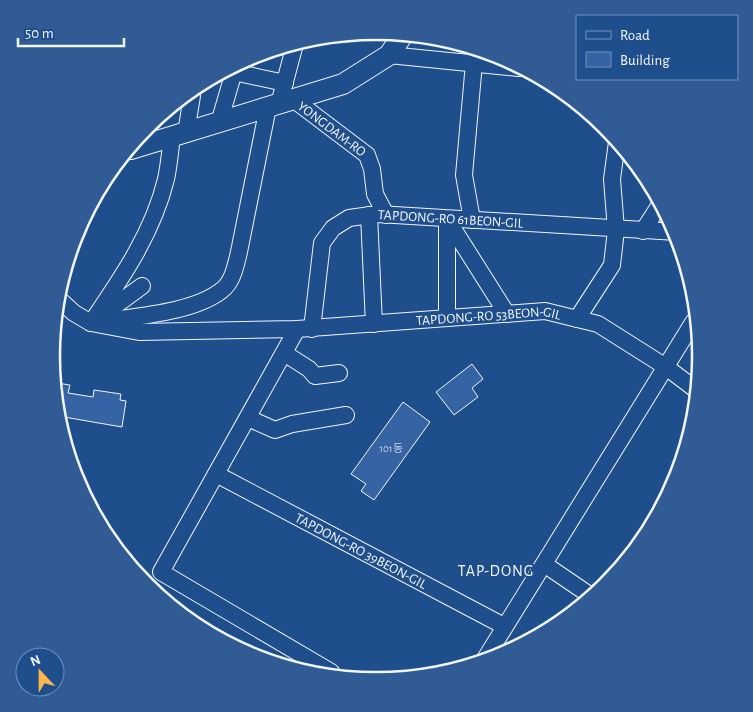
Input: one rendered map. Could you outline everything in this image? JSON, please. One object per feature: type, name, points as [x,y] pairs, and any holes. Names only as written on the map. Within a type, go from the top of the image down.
[{"type":"main road","name":"YONGDAM-RO","points":[[139,148],[219,123],[281,98],[342,84],[389,55],[398,41]]},
{"type":"street","points":[[65,305],[74,313],[91,323],[165,313],[206,299],[223,290],[233,274],[293,52]]},
{"type":"street","points":[[389,55],[501,66]]},
{"type":"street","points":[[472,220],[464,175],[474,63]]},
{"type":"street","points":[[238,73],[281,98]]},
{"type":"street","points":[[219,123],[231,76]]},
{"type":"street","name":"YONGDAM-RO","points":[[281,98],[367,155],[372,169],[378,215]]},
{"type":"street","points":[[91,323],[126,271],[145,236],[166,180],[191,100]]},
{"type":"street","points":[[577,319],[612,265],[616,230],[612,179],[616,150]]},
{"type":"street","points":[[643,231],[657,210]]},
{"type":"street","points":[[374,324],[378,215]]},
{"type":"street","name":"TAPDONG-RO 61BEON-GIL","points":[[304,329],[322,243],[333,228],[349,218],[378,215],[667,232]]},
{"type":"street","points":[[447,218],[506,314]]},
{"type":"street","points":[[447,218],[447,318]]},
{"type":"street","points":[[91,323],[142,286]]},
{"type":"street","name":"TAPDONG-RO 53BEON-GIL","points":[[91,323],[139,332],[304,329],[545,311],[598,324],[666,367],[691,387]]},
{"type":"street","points":[[490,651],[691,326]]},
{"type":"street","points":[[304,329],[284,353],[161,572],[323,667]]},
{"type":"street","points":[[284,353],[309,369],[314,376],[339,373]]},
{"type":"street","points":[[248,418],[275,430],[292,424],[346,415]]},
{"type":"street","name":"TAPDONG-RO 39BEON-GIL","points":[[216,474],[504,626]]},
{"type":"street","points":[[544,564],[586,593]]},
{"type":"building","points":[[472,364],[483,379],[472,388],[478,397],[454,415],[436,392]]},
{"type":"building","points":[[62,384],[70,385],[68,393],[93,397],[94,390],[121,394],[120,400],[126,401],[122,427],[67,418]]},
{"type":"building","points":[[403,402],[430,422],[374,500],[361,491],[366,484],[351,474]]},
{"type":"district","name":"TAP-DONG","points":[[496,570]]}]
